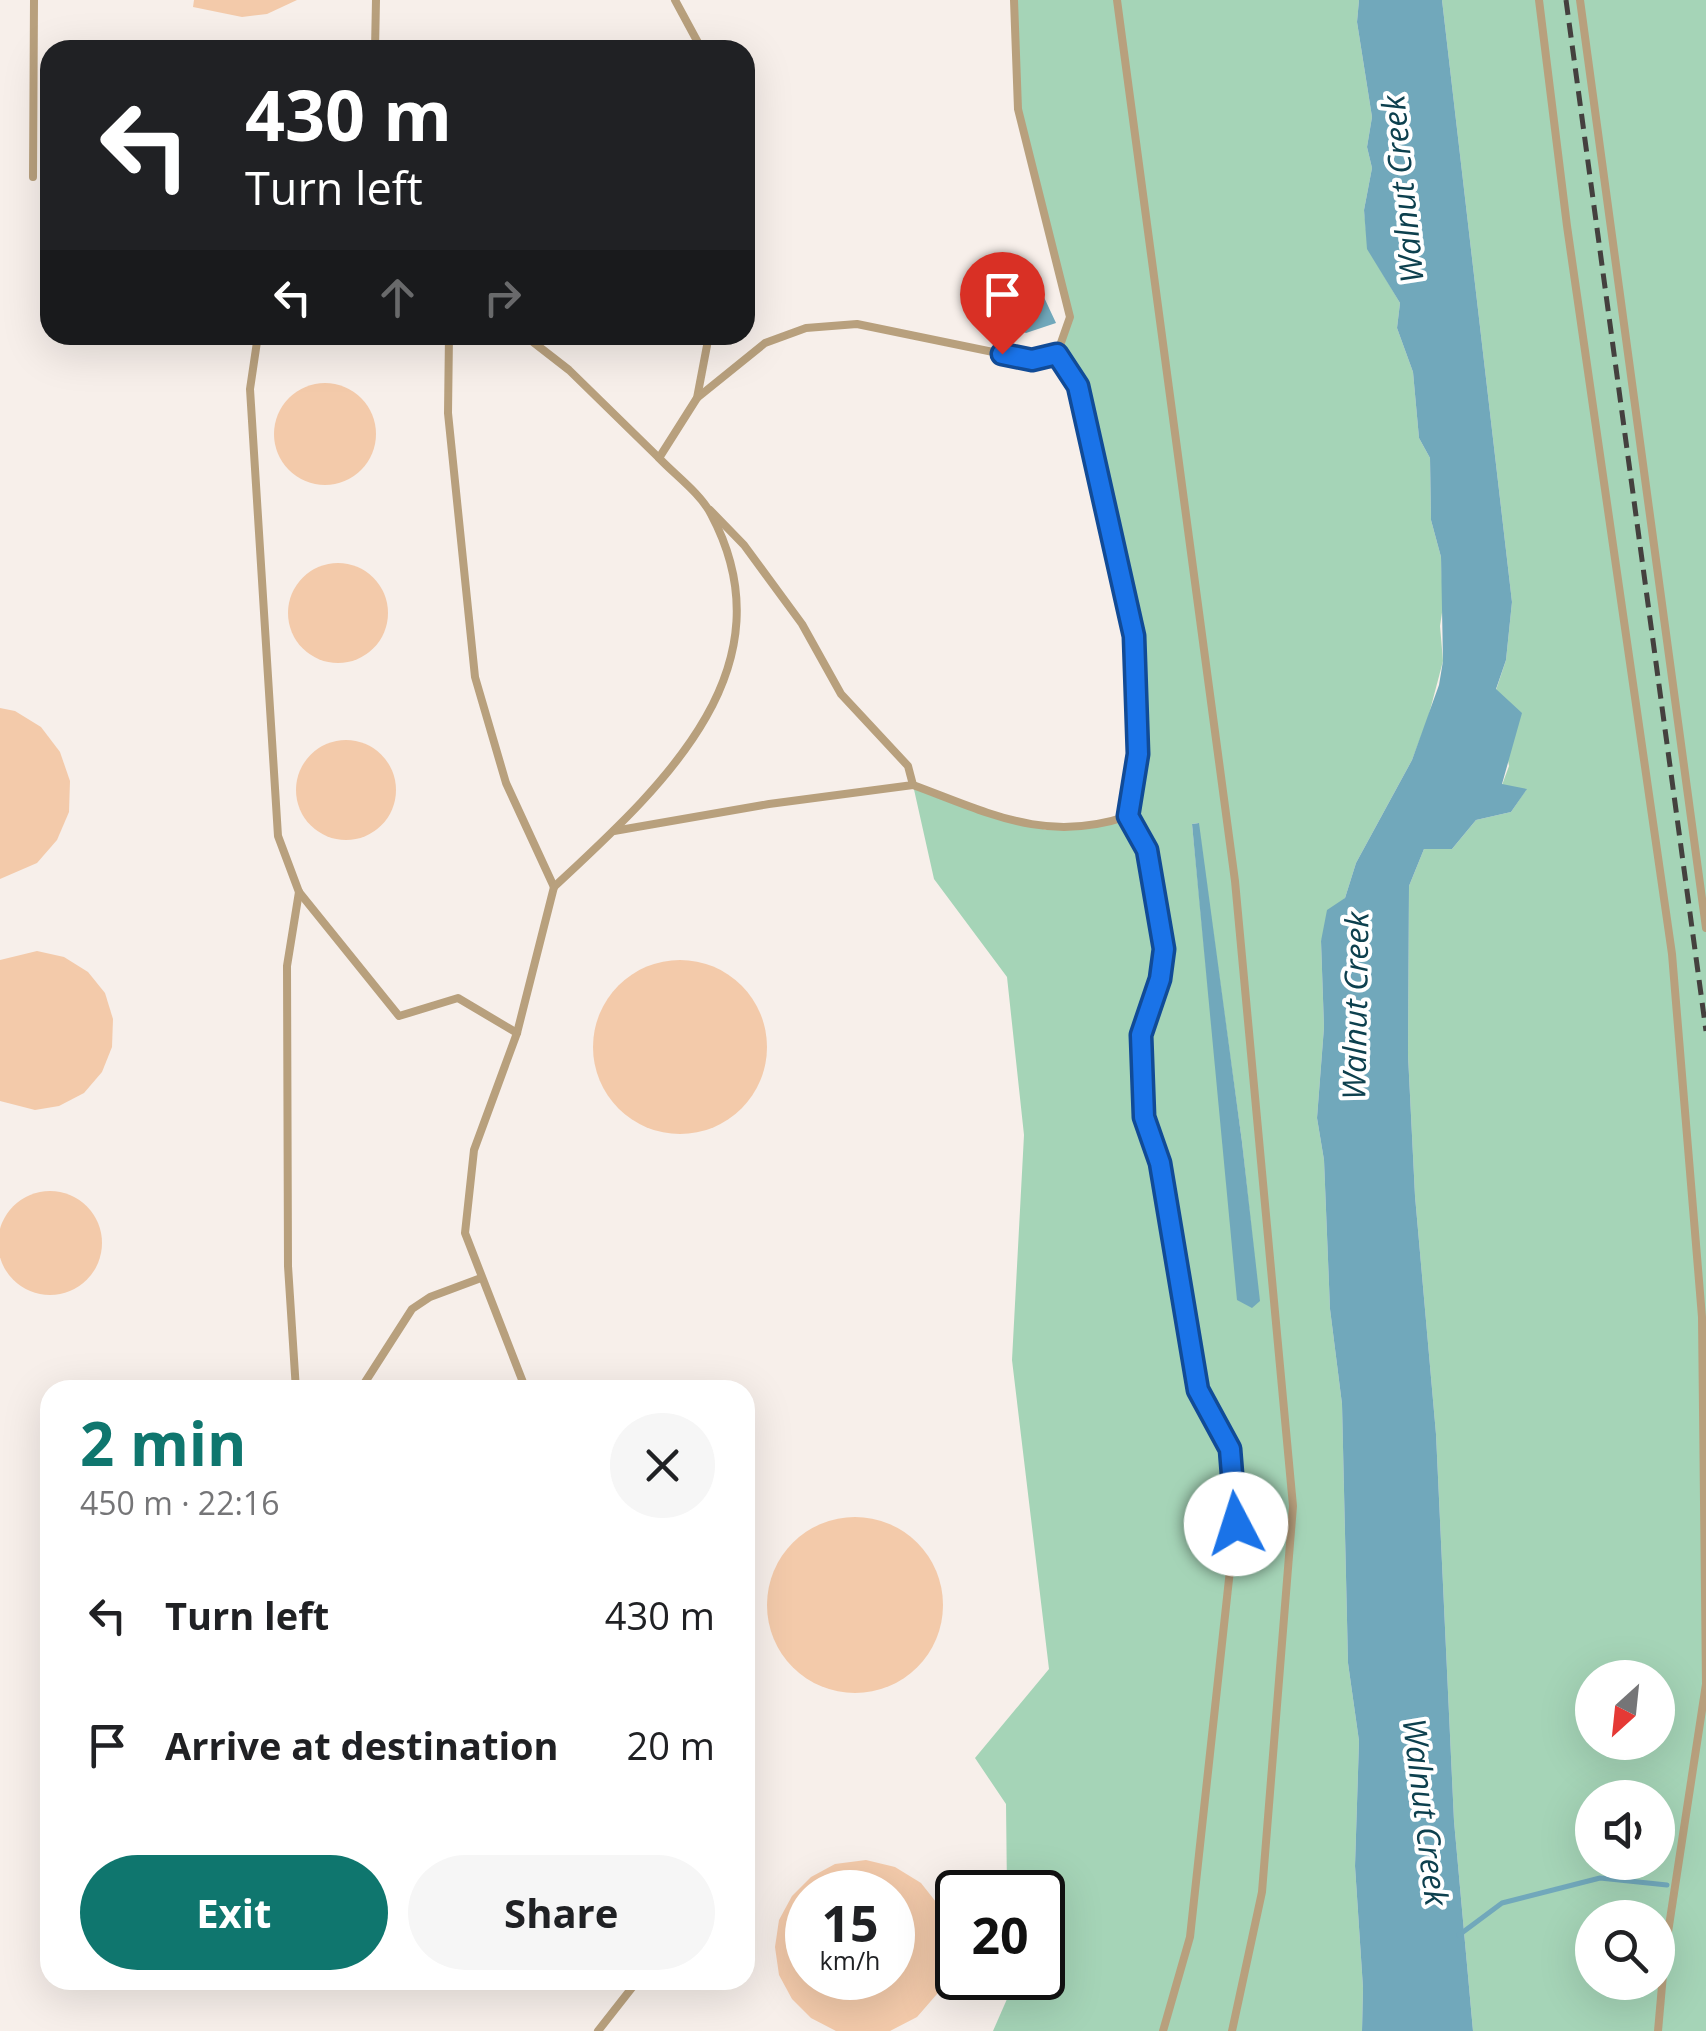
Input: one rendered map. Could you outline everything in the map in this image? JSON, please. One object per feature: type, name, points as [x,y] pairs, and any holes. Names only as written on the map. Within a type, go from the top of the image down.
[{"type":"lane","points":[[33,177],[34,0]]},
{"type":"lane","points":[[375,40],[376,0]]},
{"type":"lane","points":[[675,0],[697,40]]},
{"type":"lane","points":[[1014,0],[1018,109],[1070,317],[1057,354]]},
{"type":"lane","points":[[1116,0],[1236,881],[1293,1506],[1262,1892],[1232,2031]]},
{"type":"lane","points":[[1539,0],[1567,226],[1672,954],[1702,1316],[1706,1684],[1665,1952],[1658,2031]]},
{"type":"lane","points":[[1580,0],[1706,928]]},
{"type":"lane","points":[[659,458],[696,398],[765,343],[806,328],[857,324],[1032,360],[1057,354]]},
{"type":"lane","points":[[257,345],[250,389],[278,836],[298,892],[399,1016],[458,998],[517,1033]]},
{"type":"lane","points":[[449,345],[448,414],[474,677],[506,783],[554,887]]},
{"type":"lane","points":[[537,345],[570,370],[744,545],[802,624],[841,694],[908,766],[912,784]]},
{"type":"lane","points":[[696,398],[706,345]]},
{"type":"lane","points":[[1057,354],[1078,386],[1134,636],[1138,754],[1128,816],[1147,850],[1164,949],[1160,979],[1141,1035],[1144,1117],[1160,1163],[1198,1390],[1230,1449],[1236,1524],[1190,1937],[1163,2031]]},
{"type":"lane","points":[[522,1380],[466,1233],[474,1150],[517,1033],[554,887],[614,831],[679,759],[712,713],[734,649],[736,574],[710,510]]},
{"type":"lane","points":[[614,831],[912,784],[1046,830],[1098,826],[1128,816]]},
{"type":"lane","points":[[295,1380],[288,1266],[287,966],[298,892]]},
{"type":"lane","points":[[366,1380],[412,1309],[430,1297],[481,1278]]},
{"type":"lane","points":[[598,2031],[630,1990]]},
{"type":"green space","points":[[1014,0],[1359,0],[1357,22],[1372,117],[1367,147],[1372,168],[1364,210],[1368,249],[1400,303],[1397,328],[1413,372],[1419,438],[1430,458],[1431,520],[1441,557],[1443,606],[1443,661],[1428,718],[1412,760],[1356,863],[1345,898],[1321,941],[1324,1027],[1317,1118],[1324,1160],[1330,1309],[1342,1404],[1348,1663],[1359,1741],[1355,1866],[1362,2031],[993,2031],[1007,2000],[1065,2000],[1065,1870],[1007,1870],[1006,1804],[975,1758],[1049,1669],[1012,1360],[1024,1135],[1007,977],[934,879],[913,785],[1046,830],[1128,815],[1138,754],[1134,636],[1078,386],[1057,354],[1070,317],[1018,109]],"holes":[[[1198,823],[1242,1142],[1259,1301],[1216,1066],[1192,824]]]},
{"type":"green space","points":[[1442,0],[1706,0],[1706,2031],[1473,2031],[1454,1821],[1436,1434],[1415,1196],[1408,1055],[1409,886],[1424,849],[1452,849],[1476,820],[1511,812],[1526,790],[1502,785],[1509,766],[1496,690],[1506,660],[1512,602]]},
{"type":"water","name":"Walnut Creek","points":[[1359,0],[1442,0],[1512,602],[1506,660],[1496,689],[1522,713],[1502,784],[1527,789],[1511,812],[1476,820],[1452,849],[1424,849],[1409,886],[1408,1055],[1415,1196],[1436,1434],[1454,1821],[1473,2031],[1362,2031],[1355,1866],[1359,1741],[1348,1663],[1342,1404],[1330,1309],[1324,1160],[1317,1118],[1324,1027],[1321,941],[1327,910],[1345,898],[1356,863],[1412,760],[1439,685],[1443,661],[1441,557],[1431,520],[1430,458],[1419,438],[1413,372],[1397,328],[1400,303],[1367,249],[1364,210],[1372,168],[1367,147],[1372,117],[1357,22]]},
{"type":"water","points":[[1042,293],[1056,323],[1026,333],[984,318],[981,300]]},
{"type":"water","points":[[1199,823],[1260,1301],[1252,1308],[1237,1300],[1192,824]]},
{"type":"building","points":[[194,0],[297,0],[267,14],[242,17],[193,7]]},
{"type":"building","points":[[325,383],[344,387],[361,398],[372,415],[376,434],[372,453],[361,470],[344,481],[325,485],[306,481],[289,470],[278,453],[274,434],[278,415],[289,398],[306,387]]},
{"type":"building","points":[[338,563],[366,571],[380,585],[388,613],[380,641],[366,655],[338,663],[310,655],[296,641],[288,613],[296,585],[310,571]]},
{"type":"building","points":[[0,708],[15,711],[41,727],[60,752],[70,781],[69,812],[57,840],[37,863],[0,879]]},
{"type":"building","points":[[346,740],[374,748],[388,762],[396,790],[388,818],[374,832],[346,840],[318,832],[304,818],[296,790],[304,762],[318,748]]},
{"type":"building","points":[[37,951],[64,957],[88,972],[105,993],[113,1019],[112,1047],[102,1072],[84,1093],[59,1106],[35,1110],[0,1101],[0,960]]},
{"type":"building","points":[[680,960],[713,966],[742,985],[761,1014],[767,1047],[761,1080],[742,1109],[713,1128],[680,1134],[647,1128],[618,1109],[599,1080],[593,1047],[599,1014],[618,985],[647,966]]},
{"type":"building","points":[[40,1192],[60,1192],[79,1200],[93,1214],[101,1233],[101,1253],[93,1272],[79,1286],[60,1294],[40,1294],[21,1286],[7,1272],[-1,1253],[-1,1233],[7,1214],[21,1200]]},
{"type":"building","points":[[855,1517],[889,1524],[917,1543],[936,1571],[943,1605],[936,1639],[917,1667],[889,1686],[855,1693],[821,1686],[793,1667],[774,1639],[767,1605],[774,1571],[793,1543],[821,1524]]},
{"type":"building","points":[[866,1860],[900,1870],[824,1870],[835,1864]]},
{"type":"building","points":[[915,1879],[921,1883],[935,1901],[935,1996],[917,2017],[890,2031],[836,2031],[811,2018],[793,2000],[915,2000]]},
{"type":"building","points":[[785,1909],[785,1986],[779,1975],[775,1947]]},
{"type":"waterway","points":[[1459,1935],[1502,1903],[1600,1878],[1667,1885]]},
{"type":"railway","points":[[1566,0],[1706,1031]]},
{"type":"route","points":[[1002,354],[1032,360],[1057,354],[1078,386],[1134,636],[1138,754],[1128,816],[1147,850],[1164,949],[1160,979],[1141,1035],[1144,1117],[1160,1163],[1184,1326],[1198,1390],[1230,1449],[1236,1524]]}]
